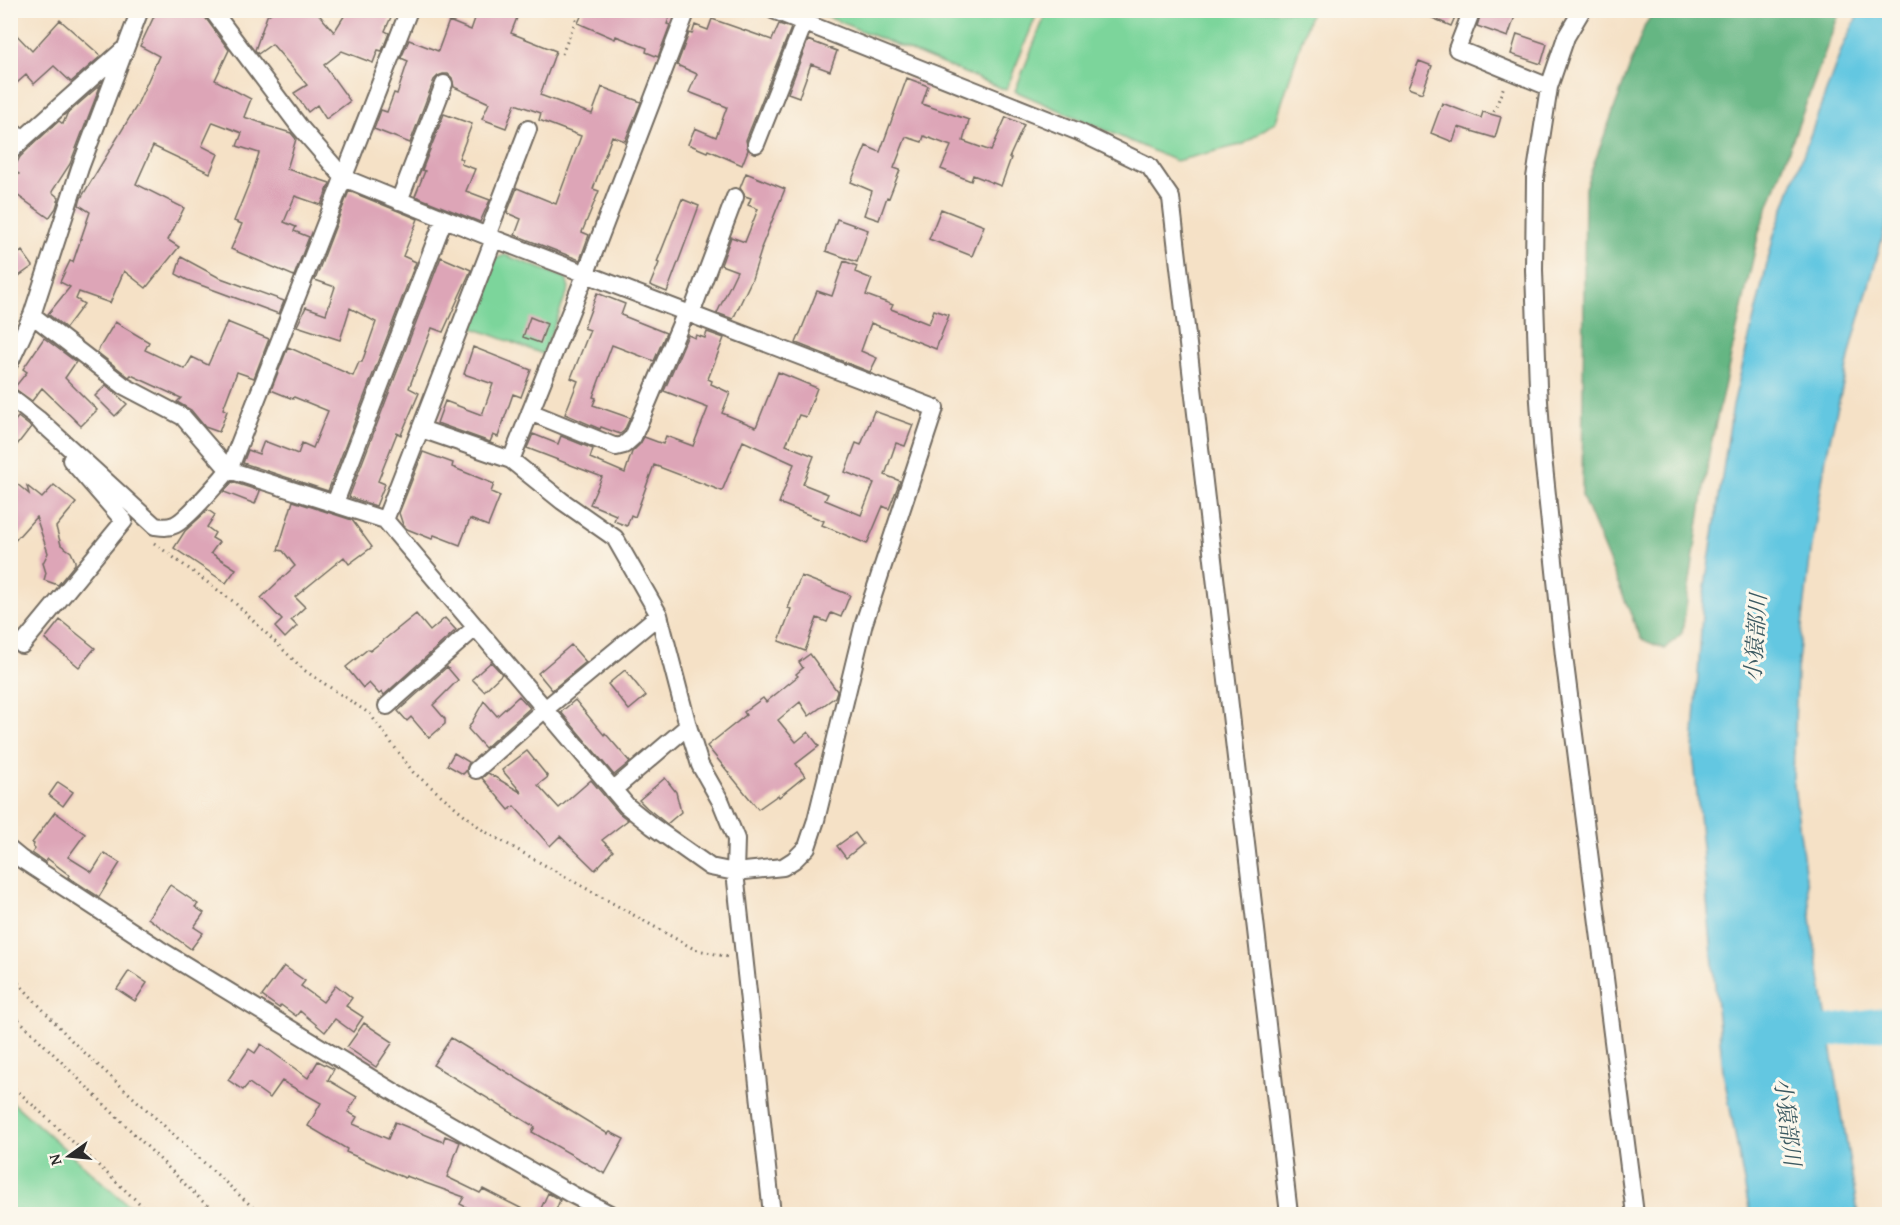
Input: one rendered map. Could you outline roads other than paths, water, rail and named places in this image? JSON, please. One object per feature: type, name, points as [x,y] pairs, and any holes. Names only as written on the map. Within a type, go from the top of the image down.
[{"type":"street","points":[[10,362],[32,315],[80,168],[140,10]]},
{"type":"street","points":[[32,315],[124,386],[183,417],[229,470],[385,520],[627,806],[711,867],[735,872],[783,867],[807,847],[816,820],[864,623],[935,408],[490,238],[344,178],[298,126],[212,10]]},
{"type":"street","points":[[10,397],[38,419],[155,526],[177,525],[229,470],[409,10]]},
{"type":"street","points":[[511,460],[687,10]]},
{"type":"street","points":[[773,10],[1079,132],[1149,166],[1171,198],[1289,1215]]},
{"type":"street","points":[[1472,10],[1457,49],[1550,87]]},
{"type":"street","points":[[1582,10],[1566,37],[1550,87],[1535,178],[1534,282],[1542,445],[1564,656],[1635,1215]]},
{"type":"street","points":[[756,144],[804,23]]},
{"type":"street","points":[[14,141],[125,48]]},
{"type":"street","points":[[399,201],[444,84]]},
{"type":"street","points":[[385,520],[421,429],[528,129]]},
{"type":"street","points":[[530,412],[616,447],[624,445],[633,437],[688,313],[735,197]]},
{"type":"street","points":[[335,503],[444,219]]},
{"type":"street","points":[[22,645],[124,521],[38,419]]},
{"type":"street","points":[[421,429],[511,460],[562,501],[615,538],[659,615],[700,765],[721,801],[736,839],[735,872],[771,1215]]},
{"type":"street","points":[[476,770],[544,710],[659,615]]},
{"type":"street","points":[[387,706],[476,627]]},
{"type":"street","points":[[613,790],[688,726]]},
{"type":"street","points":[[10,850],[159,949],[399,1095],[610,1215]]},
{"type":"water","name":"小猿部川","points":[[1860,11],[1889,11],[1889,215],[1853,341],[1826,457],[1810,559],[1797,670],[1793,778],[1813,933],[1858,1214],[1750,1214],[1723,1071],[1693,751],[1703,600],[1733,405],[1774,235],[1842,48]]},
{"type":"waterway","points":[[1788,1045],[1830,1031],[1890,1022]]}]
